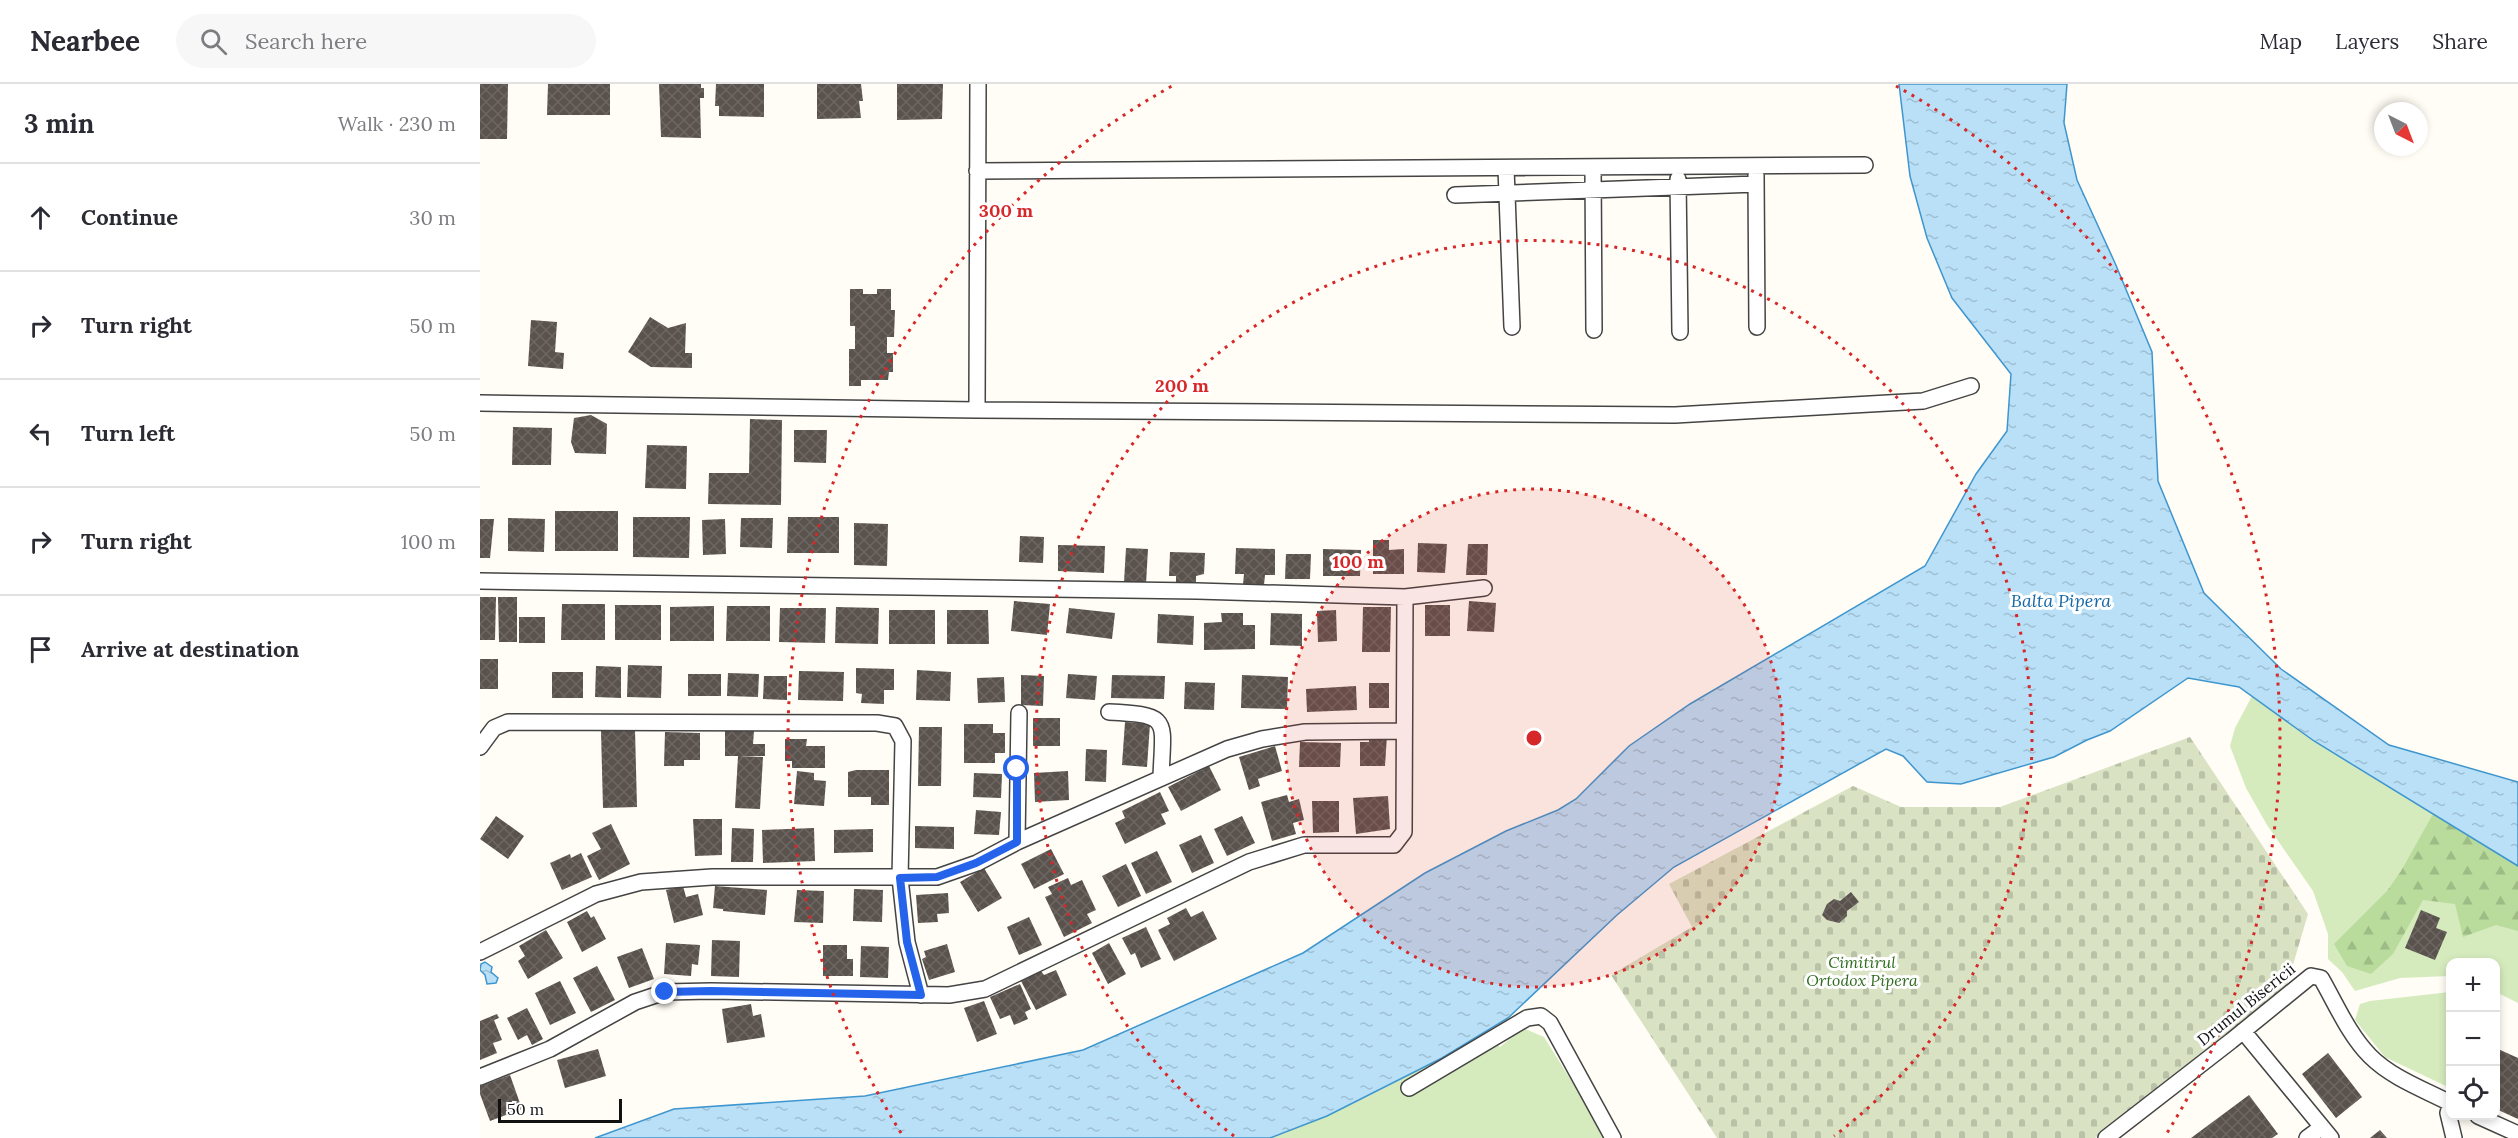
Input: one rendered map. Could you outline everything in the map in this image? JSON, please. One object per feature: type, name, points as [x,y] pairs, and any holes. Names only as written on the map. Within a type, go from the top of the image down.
[{"type":"street","points":[[978,84],[978,410]]},
{"type":"street","points":[[977,171],[1865,165]]},
{"type":"street","points":[[1756,166],[1757,327]]},
{"type":"street","points":[[1593,167],[1594,330]]},
{"type":"street","points":[[1678,167],[1680,332]]},
{"type":"street","points":[[1506,168],[1512,327]]},
{"type":"street","points":[[1455,195],[1756,184]]},
{"type":"street","points":[[480,403],[978,410],[1674,415],[1923,401],[1971,386]]},
{"type":"street","points":[[480,581],[1197,591],[1405,597],[1484,588]]},
{"type":"street","points":[[480,1077],[550,1049],[635,1002],[665,992],[949,995],[985,989],[1249,862],[1277,852],[1304,845],[1394,846],[1404,832],[1405,597]]},
{"type":"street","points":[[1109,712],[1145,714],[1157,719],[1162,728],[1161,777]]},
{"type":"street","points":[[1017,842],[1019,713]]},
{"type":"street","points":[[480,747],[494,728],[508,722],[877,723],[895,726],[903,741],[900,878],[907,942],[921,995]]},
{"type":"street","points":[[480,952],[596,894],[641,882],[712,877],[937,877],[976,863],[1017,842],[1227,749],[1262,739],[1305,732],[1403,731]]},
{"type":"street","name":"Drumul Bisericii","points":[[2106,1138],[2311,976],[2316,975],[2321,978],[2359,1042],[2371,1057],[2396,1076],[2446,1101]]},
{"type":"street","points":[[1409,1088],[1527,1018],[1540,1016],[1550,1023],[1613,1138]]},
{"type":"street","points":[[2243,1031],[2326,1132],[2307,1138]]},
{"type":"street","name":"Drumul Bisericii","points":[[2450,1120],[2454,1138]]},
{"type":"street","points":[[2487,1120],[2518,1134]]},
{"type":"green space","points":[[2252,696],[2314,741],[2518,866],[2518,1003],[2500,994],[2500,958],[2446,958],[2446,976],[2400,978],[2355,991],[2342,972],[2328,959],[2328,934],[2313,891],[2267,825],[2246,788],[2230,746],[2235,728]]},
{"type":"green space","name":"Cimitirul Ortodox Pipera","points":[[2190,737],[2308,914],[2285,992],[2095,1138],[1717,1138],[1611,975],[1692,927],[1669,884],[1853,786],[1901,807],[2000,807]]},
{"type":"green space","points":[[2433,814],[2518,866],[2518,931],[2496,925],[2463,937],[2455,904],[2423,900],[2393,954],[2371,974],[2347,966],[2334,944],[2387,891]]},
{"type":"green space","points":[[2446,992],[2446,1086],[2385,1057],[2355,1020],[2360,1004]]},
{"type":"green space","points":[[1523,1028],[1544,1037],[1607,1138],[1270,1138],[1380,1090],[1485,1032],[1500,1047]]},
{"type":"water","name":"Balta Pipera","points":[[1899,84],[2067,84],[2064,123],[2077,180],[2152,352],[2158,481],[2204,593],[2281,669],[2389,745],[2518,782],[2518,866],[2314,741],[2239,687],[2188,678],[2110,731],[2054,757],[1961,784],[1927,782],[1903,756],[1886,749],[1674,867],[1617,915],[1508,1018],[1442,1058],[1327,1116],[1270,1138],[595,1138],[674,1109],[865,1096],[1083,1050],[1303,953],[1425,873],[1506,831],[1558,810],[1576,799],[1629,746],[1690,704],[1925,566],[1976,474],[2007,431],[2011,374],[1952,298],[1927,238],[1910,176]]},
{"type":"water","points":[[485,962],[492,967],[491,972],[498,978],[496,983],[487,984],[485,975],[480,970],[481,964]]},
{"type":"building","points":[[480,84],[508,84],[507,139],[480,139]]},
{"type":"building","points":[[548,84],[610,84],[610,115],[547,115]]},
{"type":"building","points":[[659,84],[701,84],[701,88],[704,88],[704,98],[700,98],[701,138],[661,137]]},
{"type":"building","points":[[716,84],[764,84],[764,117],[719,116],[719,106],[715,106]]},
{"type":"building","points":[[817,84],[861,84],[863,101],[859,101],[861,118],[817,119]]},
{"type":"building","points":[[897,84],[943,84],[942,119],[897,120]]},
{"type":"building","points":[[850,289],[863,289],[863,294],[877,294],[877,289],[891,289],[891,310],[895,310],[894,337],[887,337],[887,353],[893,353],[893,372],[889,372],[888,380],[861,380],[861,386],[849,386],[849,349],[855,349],[855,326],[850,326]]},
{"type":"building","points":[[650,317],[668,328],[686,323],[685,353],[692,353],[692,368],[651,367],[628,352]]},
{"type":"building","points":[[531,320],[557,322],[555,352],[564,353],[563,369],[528,366]]},
{"type":"building","points":[[591,415],[607,424],[606,454],[575,453],[571,442],[574,418]]},
{"type":"building","points":[[750,419],[782,420],[781,505],[708,504],[709,473],[749,473]]},
{"type":"building","points":[[513,427],[552,428],[551,465],[512,465]]},
{"type":"building","points":[[794,430],[827,430],[826,463],[794,462]]},
{"type":"building","points":[[647,445],[687,446],[686,489],[645,488]]},
{"type":"building","points":[[555,511],[618,511],[618,551],[555,551]]},
{"type":"building","points":[[633,517],[690,517],[689,558],[633,557]]},
{"type":"building","points":[[788,517],[839,517],[839,553],[787,553]]},
{"type":"building","points":[[508,518],[545,519],[544,552],[508,551]]},
{"type":"building","points":[[741,518],[773,518],[772,548],[740,547]]},
{"type":"building","points":[[480,519],[494,519],[490,558],[480,558]]},
{"type":"building","points":[[725,519],[726,554],[703,555],[702,520]]},
{"type":"building","points":[[854,523],[888,524],[887,566],[854,565]]},
{"type":"building","points":[[1020,536],[1044,537],[1043,563],[1019,562]]},
{"type":"building","points":[[1373,540],[1389,540],[1389,550],[1404,549],[1404,574],[1373,574]]},
{"type":"building","points":[[1418,543],[1447,544],[1445,573],[1417,572]]},
{"type":"building","points":[[1468,544],[1488,544],[1487,575],[1466,575]]},
{"type":"building","points":[[1058,545],[1105,546],[1104,573],[1058,571]]},
{"type":"building","points":[[1126,548],[1148,549],[1146,584],[1124,582]]},
{"type":"building","points":[[1236,548],[1275,549],[1275,575],[1265,575],[1264,585],[1243,584],[1244,574],[1235,574]]},
{"type":"building","points":[[1323,549],[1361,550],[1360,576],[1323,576]]},
{"type":"building","points":[[1170,552],[1205,553],[1204,574],[1196,576],[1196,585],[1176,585],[1176,576],[1169,576]]},
{"type":"building","points":[[1286,554],[1311,554],[1310,579],[1285,579]]},
{"type":"building","points":[[480,597],[496,597],[495,640],[480,640]]},
{"type":"building","points":[[498,597],[517,597],[517,642],[499,642]]},
{"type":"building","points":[[1014,601],[1050,604],[1047,635],[1011,631]]},
{"type":"building","points":[[1469,601],[1496,603],[1494,632],[1467,631]]},
{"type":"building","points":[[562,604],[605,604],[605,640],[561,640]]},
{"type":"building","points":[[615,605],[661,605],[661,640],[615,640]]},
{"type":"building","points":[[1425,605],[1450,605],[1450,636],[1425,636]]},
{"type":"building","points":[[714,606],[714,641],[670,641],[670,607]]},
{"type":"building","points":[[727,606],[770,606],[770,641],[726,641]]},
{"type":"building","points":[[836,607],[879,608],[878,644],[835,643]]},
{"type":"building","points":[[1363,607],[1391,607],[1390,652],[1362,652]]},
{"type":"building","points":[[780,608],[826,608],[825,643],[779,642]]},
{"type":"building","points":[[1069,608],[1115,613],[1112,639],[1066,633]]},
{"type":"building","points":[[889,610],[935,610],[935,644],[889,644]]},
{"type":"building","points":[[947,610],[988,610],[989,644],[947,644]]},
{"type":"building","points":[[1336,610],[1337,641],[1318,642],[1317,611]]},
{"type":"building","points":[[1221,613],[1243,613],[1243,625],[1255,625],[1255,649],[1204,650],[1204,623],[1222,622]]},
{"type":"building","points":[[1271,613],[1302,614],[1302,646],[1270,645]]},
{"type":"building","points":[[1158,614],[1194,616],[1193,645],[1157,643]]},
{"type":"building","points":[[519,617],[545,617],[545,643],[519,643]]},
{"type":"building","points":[[480,659],[498,659],[498,689],[480,689]]},
{"type":"building","points":[[628,665],[662,666],[661,698],[627,697]]},
{"type":"building","points":[[596,666],[621,667],[621,698],[595,697]]},
{"type":"building","points":[[856,668],[894,669],[894,690],[884,690],[884,704],[861,703],[862,694],[856,693]]},
{"type":"building","points":[[917,670],[951,672],[950,701],[916,700]]},
{"type":"building","points":[[799,671],[844,672],[843,701],[798,700]]},
{"type":"building","points":[[552,672],[583,672],[583,698],[552,698]]},
{"type":"building","points":[[728,673],[759,674],[758,697],[727,696]]},
{"type":"building","points":[[688,674],[721,674],[721,696],[688,696]]},
{"type":"building","points":[[1068,674],[1097,676],[1095,700],[1066,698]]},
{"type":"building","points":[[1021,675],[1044,676],[1043,706],[1021,705]]},
{"type":"building","points":[[1112,675],[1165,676],[1164,699],[1111,698]]},
{"type":"building","points":[[1242,675],[1288,677],[1287,709],[1241,708]]},
{"type":"building","points":[[764,676],[787,676],[787,700],[763,699]]},
{"type":"building","points":[[1004,677],[1005,702],[978,703],[977,678]]},
{"type":"building","points":[[1185,682],[1215,683],[1214,710],[1184,709]]},
{"type":"building","points":[[1369,683],[1389,683],[1389,708],[1369,708]]},
{"type":"building","points":[[1356,686],[1357,710],[1307,712],[1306,689]]},
{"type":"building","points":[[1033,718],[1060,718],[1060,746],[1033,746]]},
{"type":"building","points":[[1125,722],[1150,724],[1147,767],[1122,765]]},
{"type":"building","points":[[964,724],[993,724],[993,733],[1005,733],[1005,753],[995,753],[995,763],[964,763]]},
{"type":"building","points":[[919,727],[942,727],[941,786],[918,786]]},
{"type":"building","points":[[635,730],[637,807],[603,808],[601,731]]},
{"type":"building","points":[[725,731],[754,731],[753,744],[765,744],[765,756],[725,756]]},
{"type":"building","points":[[665,732],[700,733],[700,760],[684,760],[684,766],[664,766]]},
{"type":"building","points":[[1387,735],[1385,766],[1360,766],[1360,742],[1369,742],[1369,736]]},
{"type":"building","points":[[785,739],[807,739],[806,746],[825,746],[825,768],[792,768],[792,761],[785,761]]},
{"type":"building","points":[[1300,742],[1341,743],[1340,767],[1299,767]]},
{"type":"building","points":[[1275,746],[1282,771],[1258,779],[1260,786],[1249,790],[1239,757]]},
{"type":"building","points":[[1086,749],[1107,750],[1106,782],[1085,781]]},
{"type":"building","points":[[738,756],[763,757],[760,809],[735,808]]},
{"type":"building","points":[[1209,766],[1221,790],[1181,811],[1168,787]]},
{"type":"building","points":[[889,770],[889,805],[871,805],[871,797],[848,797],[848,772]]},
{"type":"building","points":[[797,771],[814,773],[814,780],[826,781],[824,806],[794,804]]},
{"type":"building","points":[[1068,771],[1069,800],[1035,802],[1034,773]]},
{"type":"building","points":[[974,773],[1002,774],[1001,798],[973,797]]},
{"type":"building","points":[[1160,792],[1169,811],[1161,814],[1166,824],[1125,844],[1115,823],[1125,818],[1122,811]]},
{"type":"building","points":[[1287,795],[1289,802],[1299,799],[1304,820],[1293,823],[1296,834],[1272,841],[1261,802]]},
{"type":"building","points":[[1388,796],[1390,829],[1356,834],[1353,798]]},
{"type":"building","points":[[1312,801],[1339,801],[1339,832],[1313,833]]},
{"type":"building","points":[[976,810],[1001,812],[999,835],[974,834]]},
{"type":"building","points":[[496,816],[524,836],[508,859],[480,839]]},
{"type":"building","points":[[1242,816],[1255,843],[1227,856],[1214,829]]},
{"type":"building","points":[[693,819],[722,819],[722,855],[695,856]]},
{"type":"building","points":[[611,824],[630,864],[599,880],[587,856],[601,849],[592,833]]},
{"type":"building","points":[[915,826],[954,827],[954,849],[915,848]]},
{"type":"building","points":[[732,828],[754,829],[753,862],[731,862]]},
{"type":"building","points":[[814,828],[815,861],[763,863],[762,830]]},
{"type":"building","points":[[873,829],[873,852],[834,853],[834,830]]},
{"type":"building","points":[[1201,835],[1214,863],[1192,873],[1179,845]]},
{"type":"building","points":[[1051,849],[1064,874],[1034,889],[1021,864]]},
{"type":"building","points":[[1157,851],[1172,882],[1146,894],[1131,863]]},
{"type":"building","points":[[581,853],[592,877],[562,890],[550,863],[570,854],[571,858]]},
{"type":"building","points":[[1126,864],[1141,896],[1118,907],[1102,876]]},
{"type":"building","points":[[984,868],[1002,898],[978,912],[960,882]]},
{"type":"building","points":[[1068,878],[1071,885],[1082,880],[1096,910],[1087,914],[1092,923],[1064,937],[1045,897],[1052,894],[1048,887]]},
{"type":"building","points":[[683,886],[686,897],[698,894],[703,915],[674,923],[666,890]]},
{"type":"building","points":[[715,886],[767,890],[765,915],[713,908]]},
{"type":"building","points":[[854,889],[883,890],[882,922],[853,921]]},
{"type":"building","points":[[797,890],[824,891],[823,923],[794,922]]},
{"type":"building","points":[[1851,892],[1859,902],[1847,911],[1847,916],[1839,923],[1827,920],[1822,915],[1827,904],[1834,899],[1840,901]]},
{"type":"building","points":[[948,893],[949,913],[937,914],[938,922],[918,923],[916,895]]},
{"type":"building","points":[[1186,908],[1191,917],[1203,911],[1217,939],[1174,961],[1158,930],[1170,924],[1167,918]]},
{"type":"building","points":[[2421,910],[2440,918],[2436,928],[2447,932],[2435,960],[2405,948]]},
{"type":"building","points":[[587,911],[591,918],[594,916],[606,939],[582,952],[567,922]]},
{"type":"building","points":[[1029,917],[1042,945],[1019,955],[1007,927]]},
{"type":"building","points":[[1146,927],[1161,959],[1141,968],[1135,953],[1131,955],[1122,938]]},
{"type":"building","points":[[546,930],[563,958],[528,979],[518,961],[525,956],[519,946]]},
{"type":"building","points":[[712,940],[740,941],[739,977],[711,976]]},
{"type":"building","points":[[666,943],[700,945],[698,965],[692,964],[691,976],[664,974]]},
{"type":"building","points":[[1109,943],[1126,974],[1108,984],[1092,953]]},
{"type":"building","points":[[947,944],[955,972],[929,980],[922,959],[926,957],[924,951]]},
{"type":"building","points":[[823,945],[847,945],[847,959],[853,959],[853,976],[823,976]]},
{"type":"building","points":[[861,946],[889,947],[888,978],[860,977]]},
{"type":"building","points":[[642,948],[654,979],[629,988],[617,957]]},
{"type":"building","points":[[597,966],[615,1000],[591,1012],[573,978]]},
{"type":"building","points":[[1056,970],[1067,995],[1036,1010],[1021,981],[1041,971],[1044,975]]},
{"type":"building","points":[[560,981],[576,1013],[550,1025],[535,993]]},
{"type":"building","points":[[1020,984],[1031,1009],[1025,1012],[1028,1019],[1014,1025],[1010,1015],[1000,1019],[990,997]]},
{"type":"building","points":[[984,1001],[997,1034],[977,1042],[964,1008]]},
{"type":"building","points":[[751,1004],[753,1016],[761,1014],[765,1037],[727,1043],[722,1009]]},
{"type":"building","points":[[527,1008],[543,1039],[532,1045],[527,1035],[518,1040],[507,1018]]},
{"type":"building","points":[[497,1014],[499,1018],[494,1020],[502,1040],[493,1043],[497,1053],[480,1060],[480,1021]]},
{"type":"building","points":[[598,1049],[606,1076],[565,1088],[557,1060]]},
{"type":"building","points":[[2500,1050],[2518,1058],[2518,1119],[2500,1111]]},
{"type":"building","points":[[2328,1053],[2362,1097],[2336,1118],[2302,1074]]},
{"type":"building","points":[[510,1075],[522,1109],[490,1121],[480,1094],[480,1086]]},
{"type":"building","points":[[2249,1095],[2278,1134],[2272,1138],[2191,1138]]},
{"type":"building","points":[[2380,1130],[2387,1138],[2370,1138]]},
{"type":"route","points":[[665,992],[921,995],[907,942],[900,878],[937,877],[976,863],[1017,842],[1017,769]]}]
